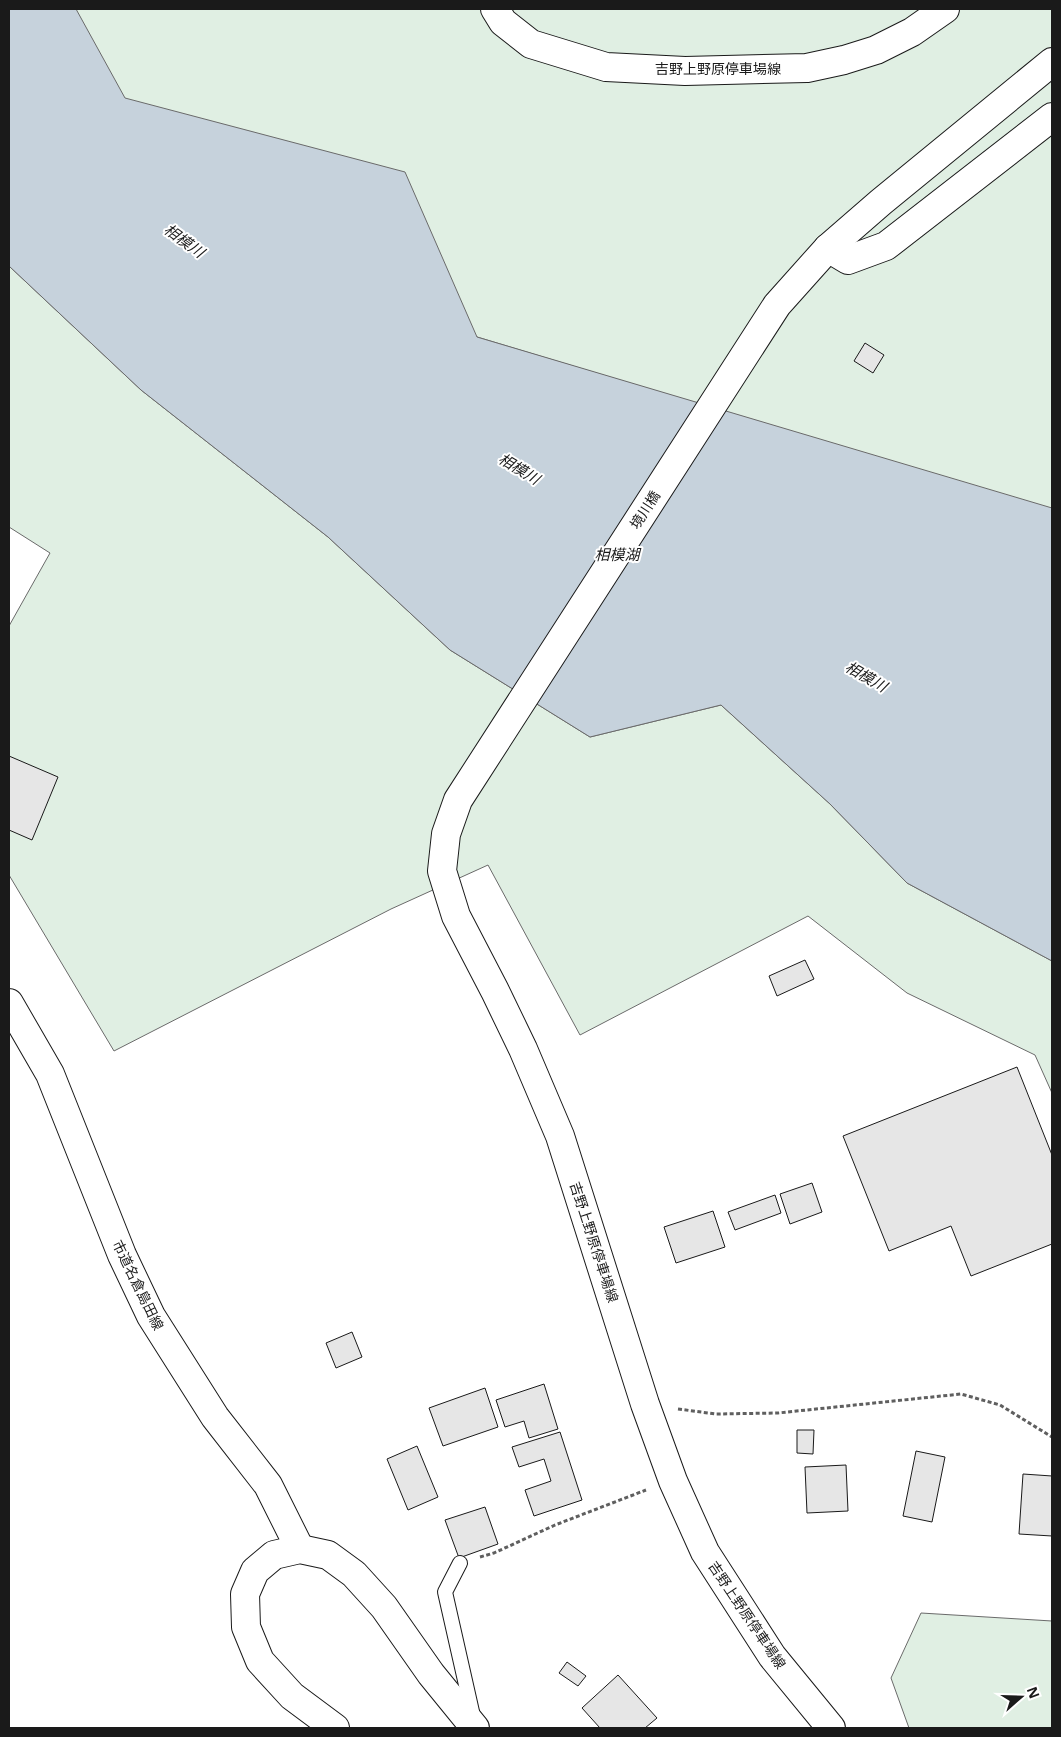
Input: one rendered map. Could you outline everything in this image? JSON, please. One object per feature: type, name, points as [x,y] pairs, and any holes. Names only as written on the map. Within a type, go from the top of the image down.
[{"type":"main road","name":"吉野上野原停車場線","points":[[495,9],[503,22],[531,44],[606,67],[685,71],[807,68],[844,60],[876,50],[912,32],[945,9]]},
{"type":"main road","points":[[1052,62],[881,202],[828,248],[848,260],[886,246],[1052,116]]},
{"type":"main road","name":"境川橋","points":[[496,740],[777,305],[828,248]]},
{"type":"main road","name":"吉野上野原停車場線","points":[[496,740],[458,800],[446,834],[442,871],[456,916],[523,1049],[560,1136],[645,1404],[672,1481],[705,1552],[772,1656],[831,1728]]},
{"type":"main road","name":"市道名倉島田線","points":[[9,1003],[50,1074],[122,1255],[151,1316],[215,1417],[268,1485],[300,1549]]},
{"type":"main road","points":[[335,1728],[292,1696],[260,1661],[246,1626],[245,1594],[255,1571],[274,1555],[300,1549],[328,1555],[354,1574],[384,1606],[430,1674],[475,1728]]},
{"type":"lane","points":[[460,1564],[445,1592],[475,1728]]},
{"type":"path","points":[[645,1404],[716,1414],[778,1413],[961,1394],[1000,1405],[1052,1437]]},
{"type":"path","points":[[460,1564],[494,1553],[556,1525],[672,1481]]},
{"type":"green space","points":[[34,9],[1052,9],[1052,511],[477,337],[177,200]]},
{"type":"green space","points":[[9,266],[141,390],[328,537],[450,650],[590,737],[721,705],[830,804],[907,883],[1052,961],[1052,1093],[1035,1055],[907,993],[808,916],[580,1035],[488,865],[391,909],[114,1051],[9,875],[9,626],[50,553],[9,527]]},
{"type":"green space","points":[[921,1613],[1052,1621],[1052,1728],[909,1728],[891,1678]]},
{"type":"water","name":"相模湖","points":[[9,9],[76,9],[125,98],[405,172],[477,337],[1052,508],[1052,961],[907,883],[830,804],[721,705],[590,737],[450,650],[328,537],[141,390],[9,266]]},
{"type":"building","points":[[865,343],[884,355],[873,373],[854,361]]},
{"type":"building","points":[[9,756],[58,777],[32,840],[9,830]]},
{"type":"building","points":[[805,960],[814,979],[777,996],[769,976]]},
{"type":"building","points":[[1017,1067],[1052,1155],[1052,1244],[971,1276],[951,1226],[889,1251],[843,1136]]},
{"type":"building","points":[[812,1183],[822,1212],[790,1224],[780,1194]]},
{"type":"building","points":[[775,1195],[781,1213],[735,1230],[728,1212]]},
{"type":"building","points":[[713,1211],[725,1247],[676,1263],[664,1227]]},
{"type":"building","points":[[352,1332],[362,1357],[336,1368],[326,1343]]},
{"type":"building","points":[[544,1384],[558,1429],[529,1438],[524,1421],[505,1427],[496,1400]]},
{"type":"building","points":[[485,1388],[498,1427],[443,1446],[429,1408]]},
{"type":"building","points":[[797,1430],[814,1430],[813,1454],[797,1453]]},
{"type":"building","points":[[560,1432],[582,1500],[534,1516],[525,1490],[551,1481],[544,1459],[519,1467],[512,1447]]},
{"type":"building","points":[[417,1446],[438,1497],[408,1510],[387,1459]]},
{"type":"building","points":[[916,1451],[945,1457],[932,1522],[903,1516]]},
{"type":"building","points":[[846,1465],[848,1511],[807,1513],[805,1467]]},
{"type":"building","points":[[1023,1474],[1052,1476],[1052,1536],[1019,1534]]},
{"type":"building","points":[[485,1507],[498,1544],[459,1558],[445,1520]]},
{"type":"building","points":[[567,1662],[586,1676],[578,1686],[559,1673]]},
{"type":"building","points":[[618,1675],[657,1718],[645,1728],[600,1728],[582,1708]]},
{"type":"water label","name":"相模川","points":[[184,241]]},
{"type":"water label","name":"相模川","points":[[519,469]]},
{"type":"water label","name":"相模川","points":[[866,677]]}]
